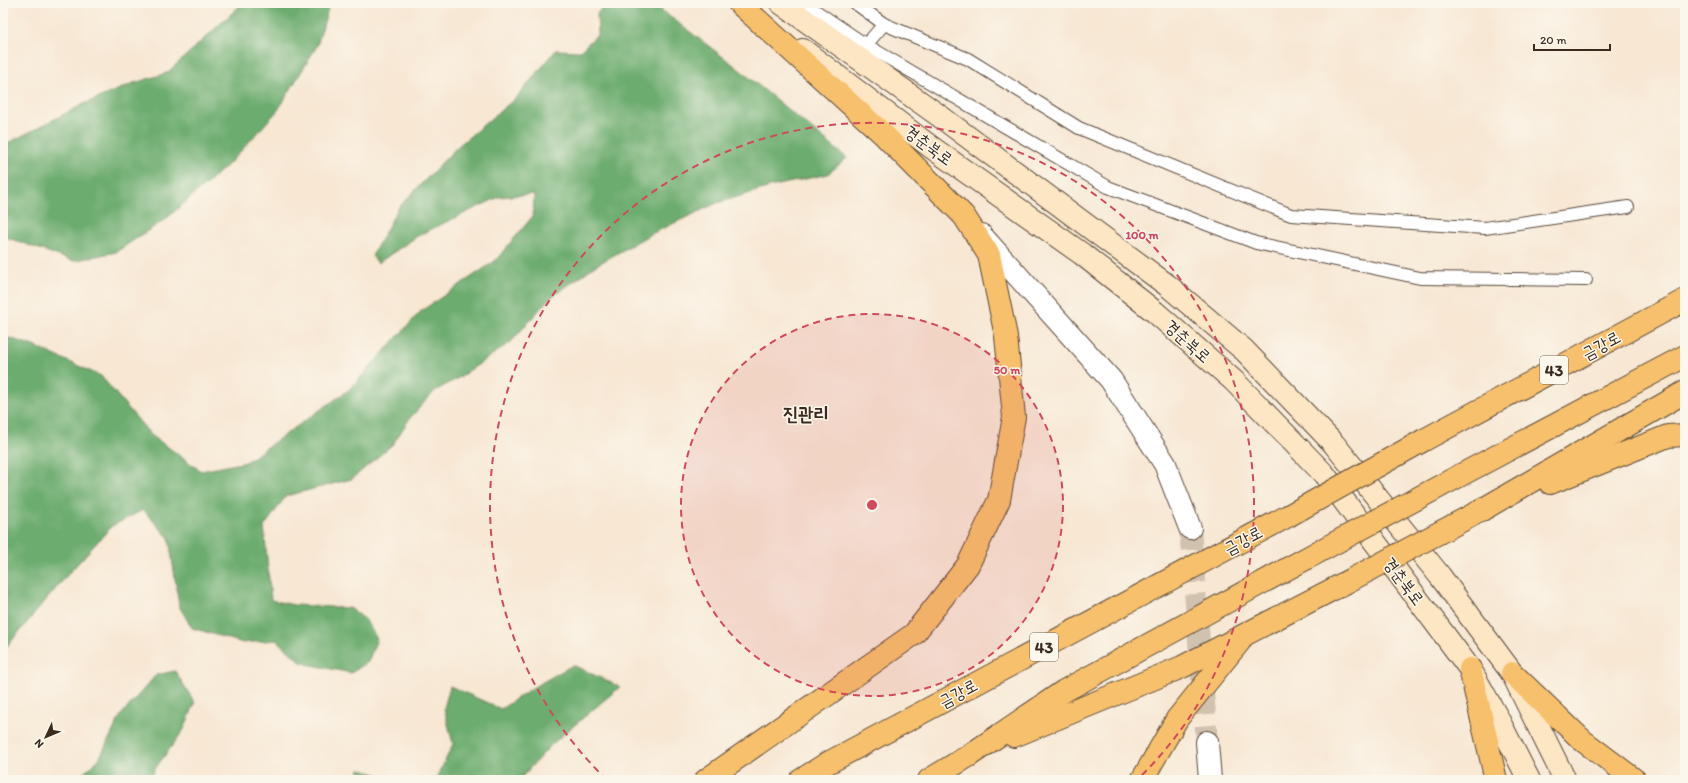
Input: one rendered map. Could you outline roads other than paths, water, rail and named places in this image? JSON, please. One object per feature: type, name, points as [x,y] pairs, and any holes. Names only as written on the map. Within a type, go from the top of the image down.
[{"type":"highway","points":[[706,780],[914,634],[968,565],[999,500],[1014,417],[1006,336],[989,255],[964,216],[883,134],[740,3]]},
{"type":"highway","name":"금강로","points":[[801,780],[826,764],[1288,516],[1424,440],[1685,300]]},
{"type":"highway","points":[[929,780],[970,755],[1064,691],[1318,552],[1685,356]]},
{"type":"highway","points":[[970,755],[1182,667],[1343,584],[1480,510],[1685,392]]},
{"type":"highway","points":[[1480,510],[1668,436],[1685,435]]},
{"type":"highway","points":[[1142,780],[1177,719],[1244,635]]},
{"type":"highway","points":[[1470,669],[1496,780]]},
{"type":"highway","points":[[1512,674],[1582,740],[1635,780]]},
{"type":"main road","name":"경춘북로","points":[[740,3],[931,148],[1082,254],[1155,312],[1234,381],[1324,474],[1470,669],[1497,716],[1528,780]]},
{"type":"main road","name":"경춘북로","points":[[781,3],[941,117],[1160,280],[1244,350],[1334,444],[1440,576],[1512,674],[1565,780]]},
{"type":"street","points":[[964,216],[1111,380],[1165,464],[1190,528]]},
{"type":"street","points":[[1207,742],[1210,780]]},
{"type":"lane","points":[[804,3],[866,45],[1108,186],[1256,243],[1420,278],[1586,280]]},
{"type":"lane","points":[[855,3],[884,24],[968,59],[1079,128],[1291,215],[1485,228],[1628,207]]},
{"type":"lane","points":[[866,45],[884,24]]},
{"type":"tunnel","points":[[1190,528],[1207,742]]},
{"type":"district","name":"진관리","points":[[806,413]]}]
